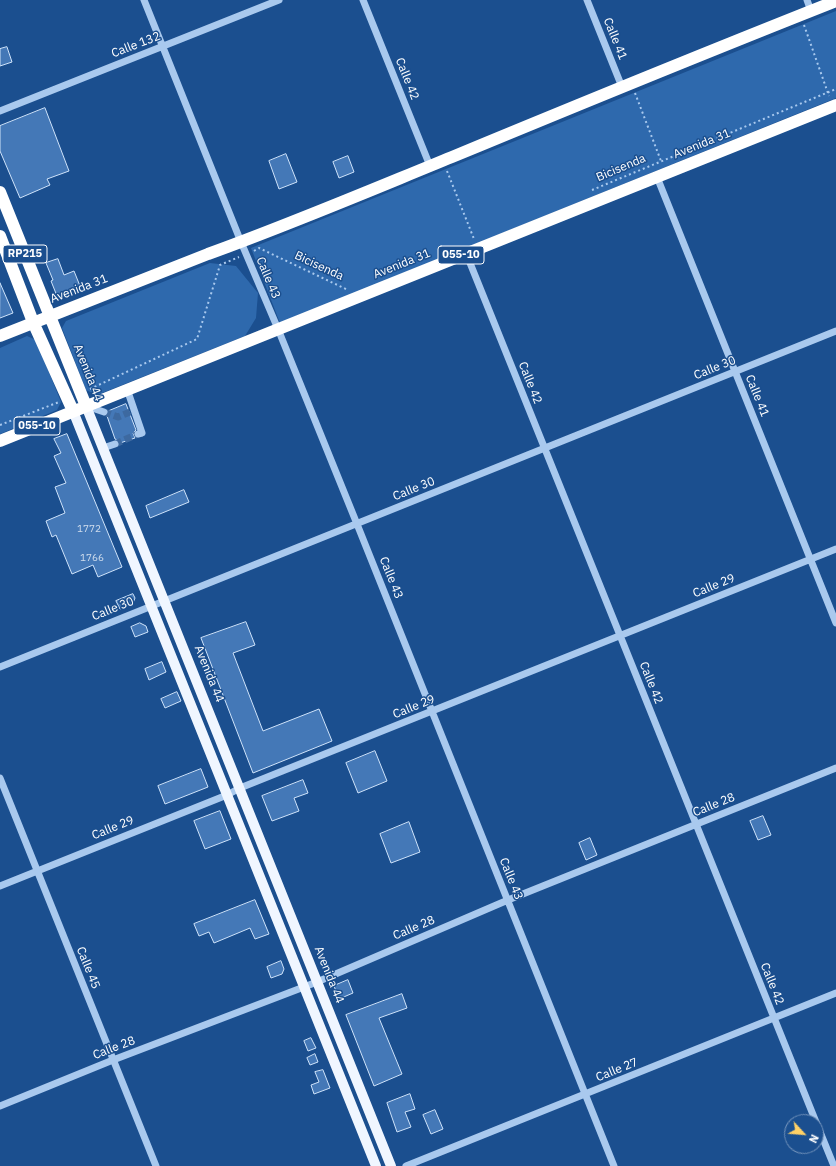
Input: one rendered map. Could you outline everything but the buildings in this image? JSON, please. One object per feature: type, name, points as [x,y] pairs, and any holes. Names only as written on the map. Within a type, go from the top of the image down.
[{"type":"highway","name":"Avenida 31","points":[[0,336],[443,161],[627,85],[806,8],[836,1]]},
{"type":"highway","name":"Avenida 31","points":[[0,441],[834,105]]},
{"type":"highway","name":"Avenida 44","points":[[0,192],[86,406]]},
{"type":"highway","name":"RP215","points":[[0,236],[34,322],[73,411]]},
{"type":"main road","name":"Avenida 44","points":[[86,406],[391,1166]]},
{"type":"main road","points":[[73,411],[376,1166]]},
{"type":"street","name":"Calle 43","points":[[144,0],[241,242],[278,328],[614,1166]]},
{"type":"street","name":"Calle 132","points":[[0,111],[279,0]]},
{"type":"street","name":"Calle 42","points":[[363,0],[430,166]]},
{"type":"street","name":"Calle 41","points":[[587,0],[627,85]]},
{"type":"street","name":"Calle 41","points":[[662,175],[735,372],[836,623]]},
{"type":"street","name":"Calle 42","points":[[466,253],[813,1114]]},
{"type":"street","name":"Calle 30","points":[[0,667],[836,331]]},
{"type":"street","points":[[127,389],[132,411],[142,433],[138,434]]},
{"type":"street","points":[[86,406],[104,412]]},
{"type":"street","points":[[103,448],[115,444]]},
{"type":"street","name":"Calle 29","points":[[0,886],[836,549]]},
{"type":"street","name":"Calle 28","points":[[0,1106],[113,1060],[317,982],[508,900],[836,768]]},
{"type":"street","name":"Calle 45","points":[[0,778],[156,1166]]},
{"type":"street","name":"Calle 27","points":[[406,1166],[836,993]]},
{"type":"street","name":"Calle 42","points":[[824,1142],[834,1166]]},
{"type":"path","points":[[806,8],[828,92],[834,105]]},
{"type":"path","points":[[627,85],[661,161],[662,175]]},
{"type":"path","name":"Bicisenda","points":[[589,191],[836,89]]},
{"type":"path","points":[[443,161],[478,248]]},
{"type":"path","name":"Bicisenda","points":[[81,393],[197,339],[220,265],[259,248],[350,291]]},
{"type":"path","points":[[0,424],[67,398]]},
{"type":"shaded area","points":[[836,11],[836,98],[280,323],[251,248]]},
{"type":"shaded area","points":[[210,263],[236,266],[258,293],[256,318],[245,336],[97,395],[86,390],[62,328],[66,321]]},
{"type":"shaded area","points":[[27,336],[36,340],[61,402],[57,410],[0,434],[0,348]]},
{"type":"tunnel","points":[[104,412],[118,417],[130,412]]},
{"type":"tunnel","points":[[115,444],[138,434]]}]
